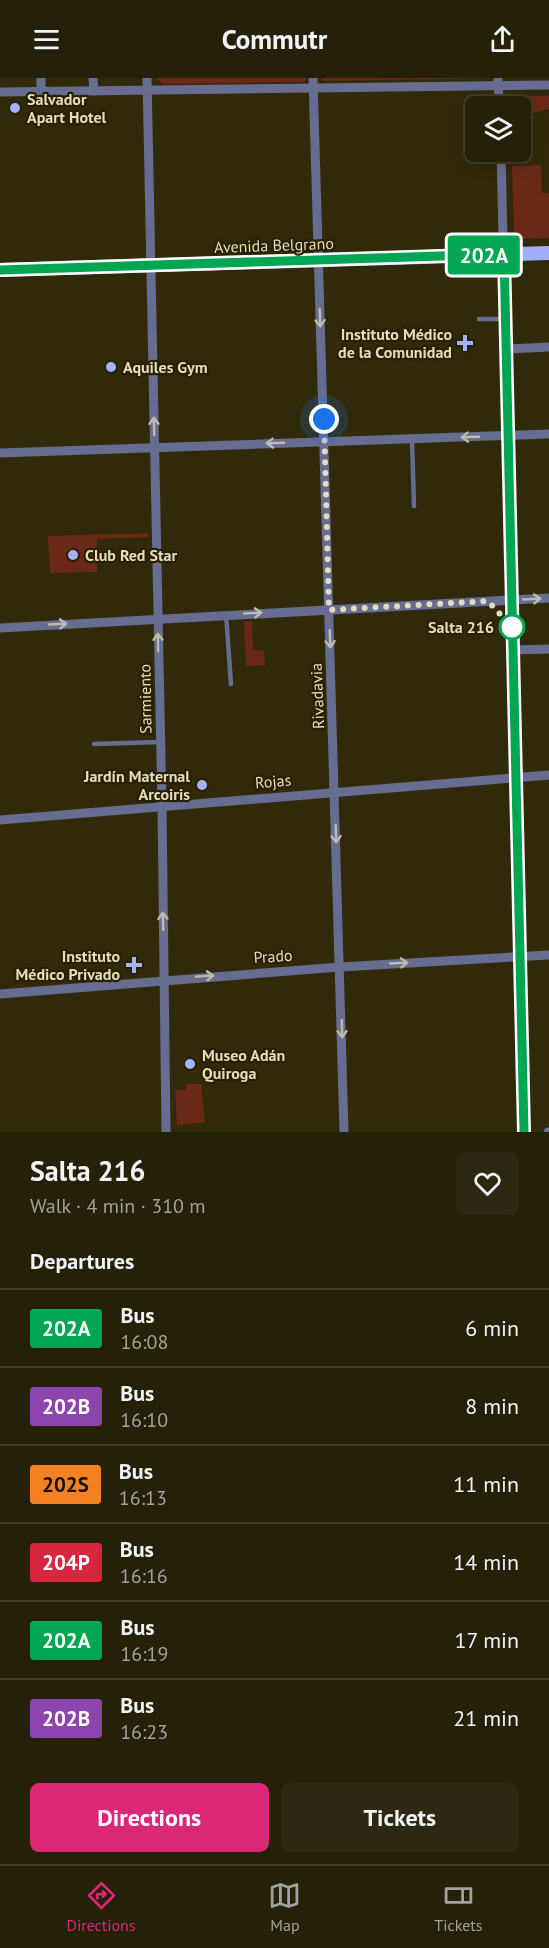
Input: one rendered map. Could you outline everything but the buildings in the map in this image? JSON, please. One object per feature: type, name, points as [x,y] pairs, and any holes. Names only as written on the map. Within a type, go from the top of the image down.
[{"type":"main road","name":"Avenida Belgrano","points":[[0,270],[549,253]]},
{"type":"street","points":[[41,78],[41,92]]},
{"type":"street","points":[[93,78],[94,91]]},
{"type":"street","name":"Sarmiento","points":[[147,78],[161,742],[166,1132]]},
{"type":"street","points":[[0,92],[147,90],[314,83],[498,82],[549,85]]},
{"type":"street","name":"Rivadavia","points":[[314,83],[344,1132]]},
{"type":"street","points":[[501,162],[524,1132]]},
{"type":"street","points":[[506,349],[549,347]]},
{"type":"street","points":[[0,453],[549,434]]},
{"type":"street","points":[[0,628],[549,598]]},
{"type":"street","points":[[512,650],[549,649]]},
{"type":"street","name":"Rojas","points":[[0,820],[334,791],[549,776]]},
{"type":"street","name":"Prado","points":[[0,994],[165,979],[549,955]]},
{"type":"lane","points":[[479,319],[506,319]]},
{"type":"lane","points":[[412,439],[414,506]]},
{"type":"lane","points":[[226,614],[231,684]]},
{"type":"lane","points":[[94,744],[161,742]]},
{"type":"shaded area","points":[[156,78],[306,79],[304,82],[163,84]]},
{"type":"shaded area","points":[[320,78],[488,78],[324,81]]},
{"type":"shaded area","points":[[531,96],[549,96],[549,109],[531,114]]},
{"type":"shaded area","points":[[541,165],[542,193],[549,193],[549,238],[519,239],[514,235],[512,166]]},
{"type":"shaded area","name":"Club Red Star","points":[[148,533],[148,537],[97,539],[97,572],[50,573],[48,536]]},
{"type":"shaded area","points":[[244,621],[252,621],[253,650],[264,651],[265,665],[246,666]]},
{"type":"shaded area","points":[[186,1084],[201,1084],[205,1122],[177,1125],[175,1090],[186,1090]]},
{"type":"bus line","name":"202A","points":[[0,270],[504,254],[524,1132]]},
{"type":"place","name":"Salvador Apart Hotel","points":[[15,108]]},
{"type":"place","name":"Instituto Médico de la Comunidad","points":[[465,343]]},
{"type":"place","name":"Aquiles Gym","points":[[111,367]]},
{"type":"place","name":"Club Red Star","points":[[73,555]]},
{"type":"place","name":"Salta 216","points":[[512,627]]},
{"type":"place","name":"Jardín Maternal Arcoiris","points":[[202,785]]},
{"type":"place","name":"Instituto Médico Privado","points":[[134,965]]},
{"type":"place","name":"Museo Adán Quiroga","points":[[190,1064]]},
{"type":"route","points":[[324,419],[329,610],[488,601],[512,627]]}]
